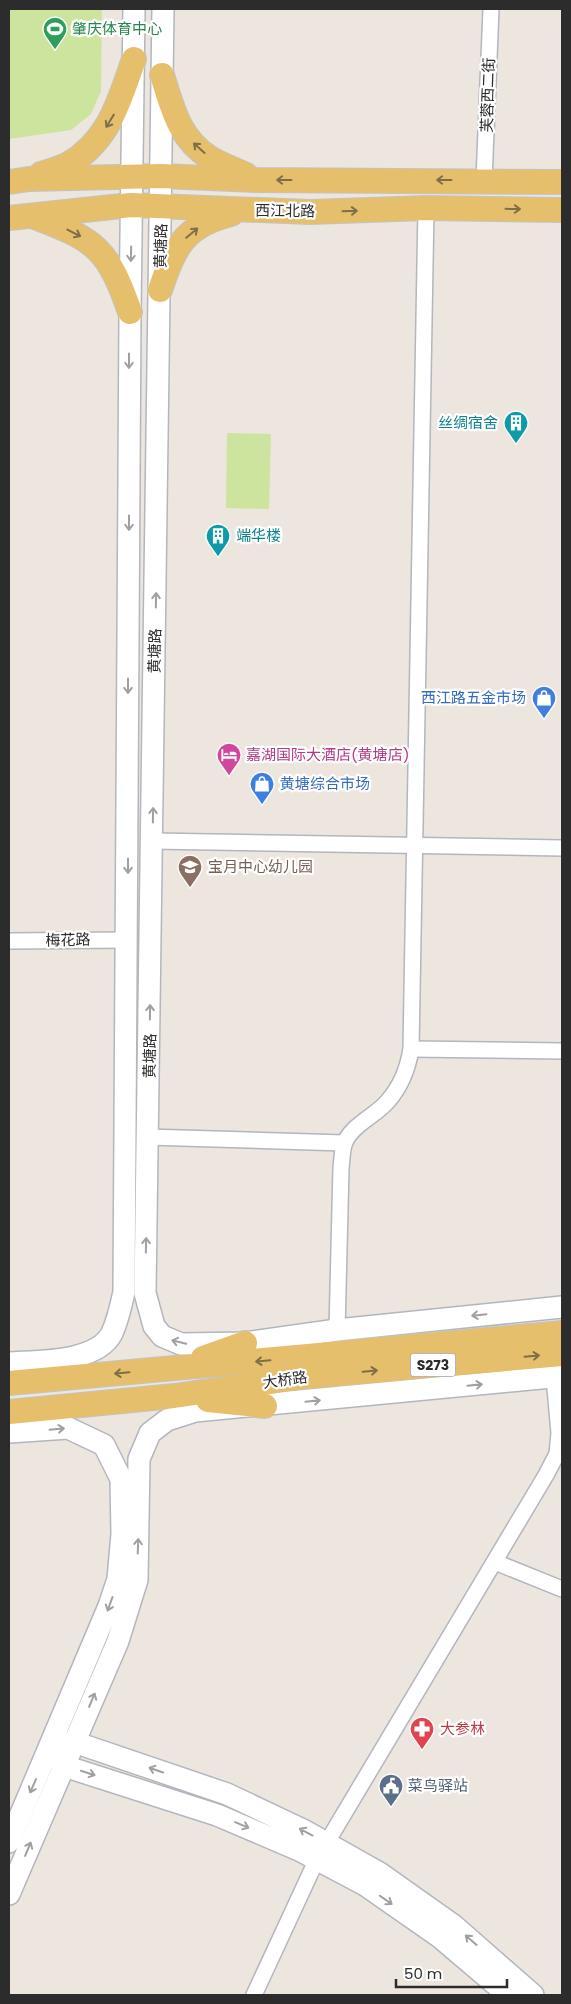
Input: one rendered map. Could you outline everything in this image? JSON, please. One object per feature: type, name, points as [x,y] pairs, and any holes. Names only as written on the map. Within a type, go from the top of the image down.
[{"type":"main road","points":[[19,180],[66,165],[84,153],[95,142],[108,127],[117,110],[134,60]]},
{"type":"main road","points":[[162,74],[176,118],[184,133],[210,158],[257,180]]},
{"type":"main road","name":"西江北路","points":[[19,180],[162,176],[257,180],[562,182]]},
{"type":"main road","points":[[310,212],[311,180]]},
{"type":"main road","name":"西江北路","points":[[19,217],[131,205],[310,212],[426,208],[562,210]]},
{"type":"main road","points":[[160,290],[171,258],[190,233],[217,218],[249,210]]},
{"type":"main road","points":[[19,217],[66,229],[96,248],[109,262],[119,281],[130,312]]},
{"type":"main road","name":"大桥路","points":[[9,1412],[174,1396],[308,1367],[562,1334]]},
{"type":"main road","points":[[171,1370],[244,1343]]},
{"type":"main road","name":"大桥路","points":[[13,1376],[308,1367],[562,1354]]},
{"type":"main road","points":[[174,1396],[264,1406]]},
{"type":"street","name":"黄塘路","points":[[134,9],[130,312],[127,940],[135,1293]]},
{"type":"street","name":"黄塘路","points":[[135,1293],[148,1137],[163,9]]},
{"type":"street","name":"芙蓉西二街","points":[[484,180],[491,9]]},
{"type":"street","points":[[337,1330],[341,1168],[344,1143],[357,1127],[373,1116],[388,1101],[408,1068],[412,1049],[426,208]]},
{"type":"street","points":[[153,841],[562,848]]},
{"type":"street","name":"梅花路","points":[[9,941],[127,940]]},
{"type":"street","points":[[412,1049],[562,1050]]},
{"type":"street","points":[[148,1137],[344,1143]]},
{"type":"street","points":[[13,1376],[57,1359],[81,1356],[98,1348],[111,1335],[119,1314],[135,1293],[162,1336],[181,1344],[244,1343],[337,1330],[562,1307]]},
{"type":"street","points":[[9,1894],[118,1641],[136,1580],[139,1459],[150,1433],[167,1420],[195,1411],[558,1377],[559,1433],[557,1454],[495,1562],[321,1851],[254,1995]]},
{"type":"street","points":[[9,1421],[56,1407]]},
{"type":"street","points":[[9,1432],[68,1428],[104,1445],[121,1479],[122,1534],[118,1578],[109,1606],[9,1842]]},
{"type":"street","points":[[495,1562],[562,1589]]},
{"type":"street","points":[[50,1746],[74,1742],[227,1794],[303,1830],[321,1851],[365,1885],[441,1938],[508,1995]]},
{"type":"street","points":[[50,1746],[64,1766],[217,1815],[299,1850],[321,1851],[381,1874],[453,1925],[533,1995]]},
{"type":"green space","name":"肇庆体育中心","points":[[9,9],[102,9],[101,91],[91,114],[71,130],[9,139]]},
{"type":"green space","points":[[227,433],[271,434],[269,509],[226,508]]},
{"type":"place","name":"肇庆体育中心","points":[[55,50]]},
{"type":"place","name":"丝绸宿舍","points":[[516,444]]},
{"type":"place","name":"端华楼","points":[[218,557]]},
{"type":"place","name":"西江路五金市场","points":[[544,719]]},
{"type":"place","name":"嘉湖国际大酒店(黄塘店)","points":[[229,776]]},
{"type":"place","name":"黄塘综合市场","points":[[262,805]]},
{"type":"place","name":"宝月中心幼儿园","points":[[190,888]]},
{"type":"place","name":"大参林","points":[[422,1750]]},
{"type":"place","name":"菜鸟驿站","points":[[391,1807]]}]
